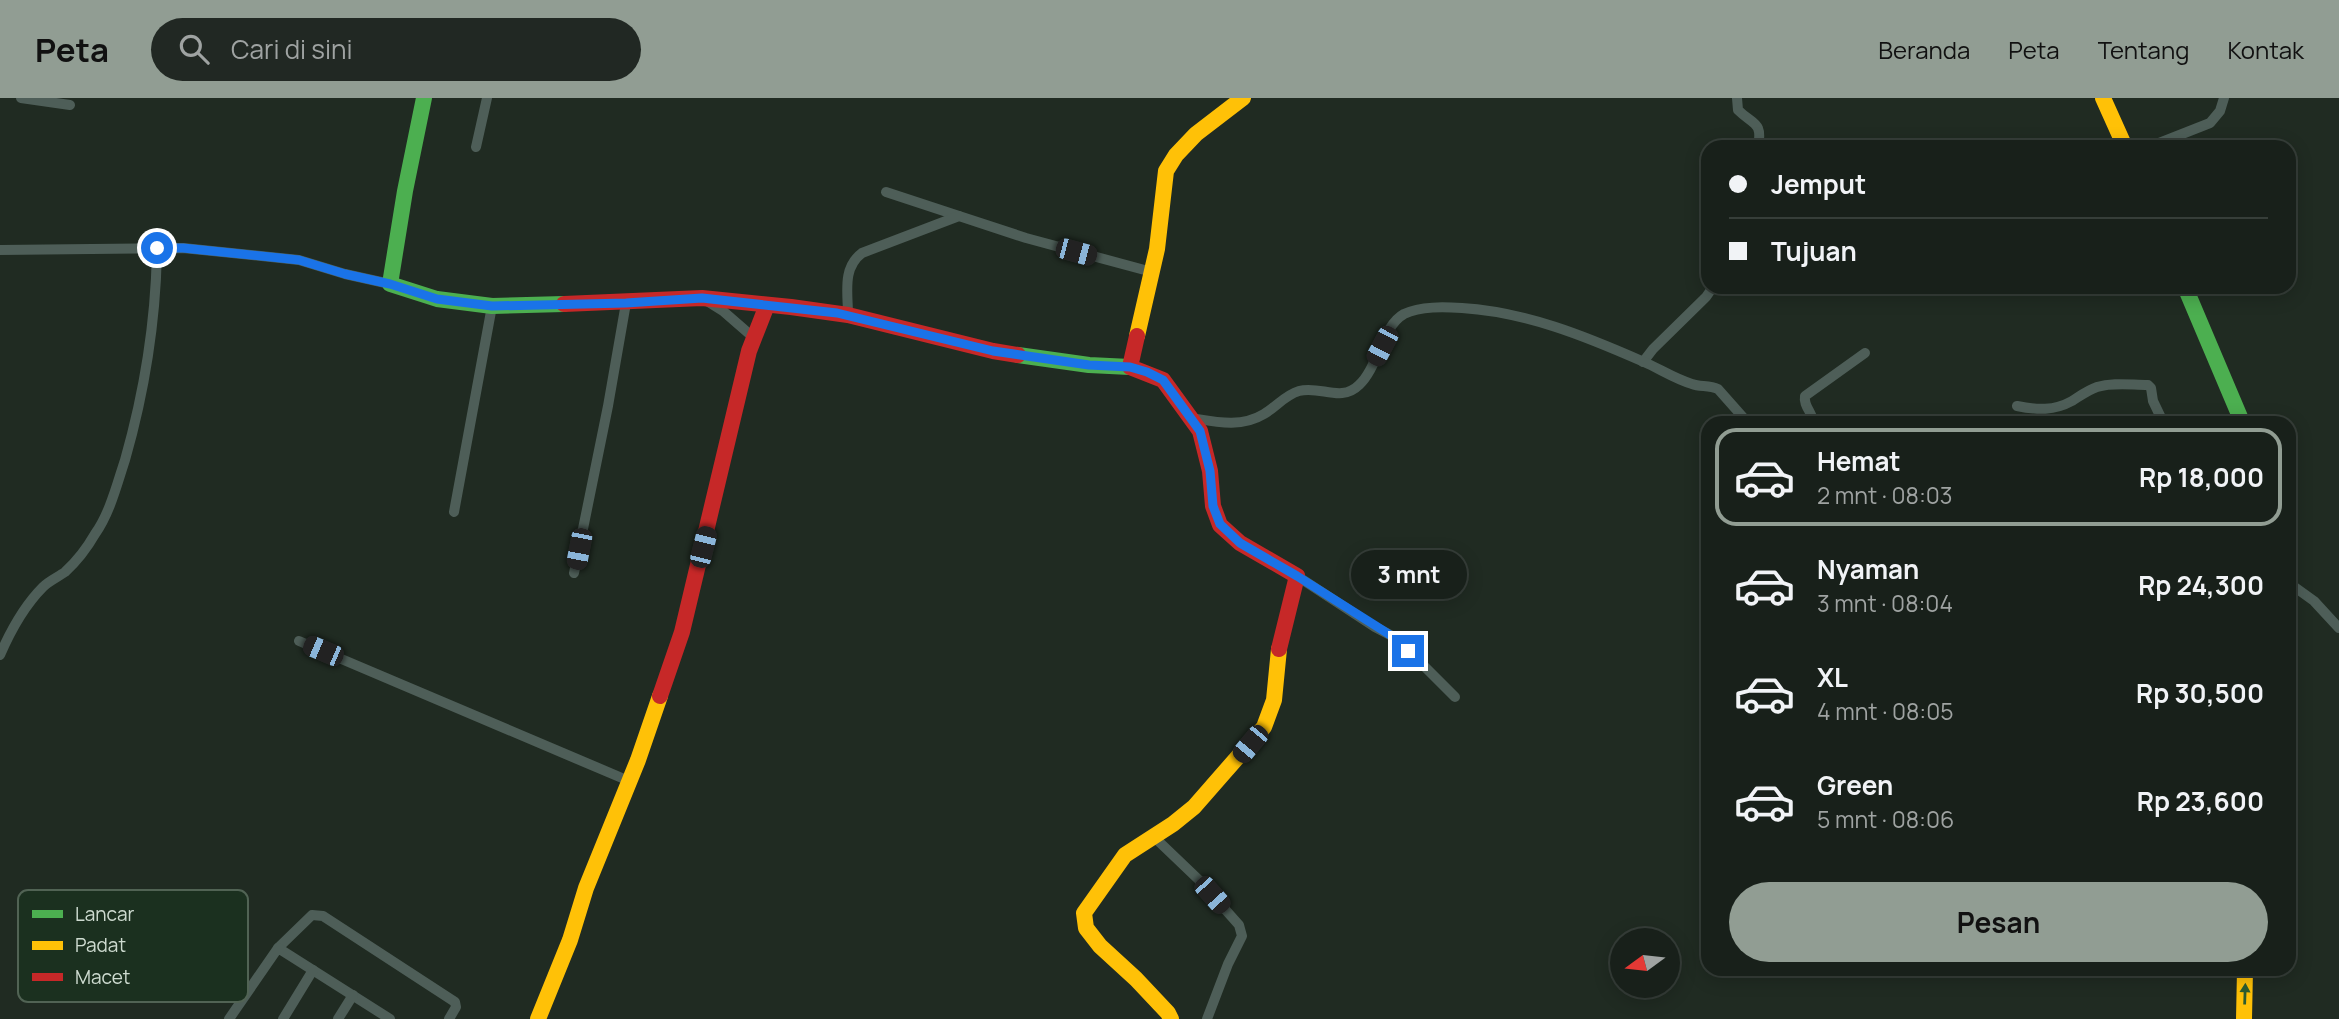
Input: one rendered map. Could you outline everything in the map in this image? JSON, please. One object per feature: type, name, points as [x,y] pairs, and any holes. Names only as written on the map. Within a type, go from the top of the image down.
[{"type":"main road","points":[[424,98],[390,284],[437,299],[492,306],[626,303],[702,298],[848,314],[993,351],[1089,365],[1130,367],[1163,380],[1200,431],[1210,471],[1213,506],[1220,524],[1240,543],[1297,576],[1279,652],[1274,700],[1264,727],[1194,807],[1125,855],[1084,913],[1086,928],[1100,946],[1136,979],[1171,1019]]},
{"type":"main road","points":[[1130,367],[1152,272],[1166,171],[1196,134],[1243,98]]},
{"type":"main road","points":[[2094,98],[2111,140]]},
{"type":"main road","points":[[2103,98],[2122,140]]},
{"type":"main road","points":[[2178,294],[2227,416]]},
{"type":"main road","points":[[2188,294],[2240,416]]},
{"type":"main road","points":[[538,1019],[570,940],[586,888],[629,781],[682,632],[754,338],[767,305]]},
{"type":"main road","points":[[2244,1019],[2245,976]]},
{"type":"main road","points":[[2258,1019],[2259,976]]},
{"type":"street","points":[[21,98],[70,105]]},
{"type":"street","points":[[476,147],[487,98]]},
{"type":"street","points":[[1737,98],[1740,113],[1755,121],[1758,126],[1758,140]]},
{"type":"street","points":[[2167,140],[2210,123],[2220,111],[2224,98]]},
{"type":"street","points":[[887,192],[1026,238],[1152,272]]},
{"type":"street","points":[[848,314],[848,273],[855,258],[959,216]]},
{"type":"street","points":[[0,655],[16,624],[43,587],[79,558],[98,531],[116,490],[132,434],[152,341],[157,248]]},
{"type":"street","points":[[0,250],[183,248],[299,260],[390,284]]},
{"type":"street","points":[[1648,355],[1708,294]]},
{"type":"street","points":[[702,298],[723,311],[754,338]]},
{"type":"street","points":[[575,573],[626,303]]},
{"type":"street","points":[[454,512],[492,306]]},
{"type":"street","points":[[1191,418],[1228,424],[1245,422],[1264,414],[1299,391],[1341,394],[1349,392],[1364,380],[1396,320],[1404,314],[1443,307],[1481,309],[1526,317],[1648,355],[1694,385],[1718,389],[1742,416]]},
{"type":"street","points":[[1811,416],[1804,402],[1805,396],[1865,354]]},
{"type":"street","points":[[2017,406],[2032,409],[2052,408],[2066,404],[2096,388],[2148,385],[2160,416]]},
{"type":"street","points":[[1297,576],[1395,638],[1455,697]]},
{"type":"street","points":[[2296,588],[2314,601],[2339,628]]},
{"type":"street","points":[[299,641],[629,781]]},
{"type":"street","points":[[1153,836],[1199,880],[1242,931],[1241,940],[1228,964],[1207,1019]]},
{"type":"street","points":[[248,991],[278,948],[312,915],[323,916],[455,1002],[456,1007],[449,1019]]},
{"type":"street","points":[[278,948],[390,1019]]},
{"type":"street","points":[[284,1019],[313,970]]},
{"type":"street","points":[[338,1019],[353,995]]},
{"type":"street","points":[[229,1019],[241,1002]]},
{"type":"traffic: fast","points":[[424,98],[390,284],[437,299],[492,306],[564,304]]},
{"type":"traffic: fast","points":[[2188,294],[2240,416]]},
{"type":"traffic: fast","points":[[1018,355],[1089,365],[1130,367]]},
{"type":"traffic: slow","points":[[1137,336],[1157,249],[1166,171],[1176,155],[1196,134],[1243,98]]},
{"type":"traffic: slow","points":[[2103,98],[2122,140]]},
{"type":"traffic: slow","points":[[1171,1019],[1136,979],[1100,946],[1086,928],[1084,913],[1125,855],[1194,807],[1264,727],[1274,700],[1279,649]]},
{"type":"traffic: slow","points":[[538,1019],[660,696]]},
{"type":"traffic: slow","points":[[2244,1019],[2245,976]]},
{"type":"traffic: jam","points":[[564,304],[702,298],[791,307],[848,315],[1018,355]]},
{"type":"traffic: jam","points":[[660,696],[682,632],[749,351],[767,305]]},
{"type":"traffic: jam","points":[[1137,336],[1130,367],[1163,380],[1200,431],[1210,471],[1213,506],[1220,525],[1240,543],[1297,576],[1279,649]]},
{"type":"route","points":[[157,248],[183,248],[299,260],[437,299],[492,306],[626,303],[702,298],[848,314],[993,351],[1089,365],[1130,367],[1147,372],[1163,380],[1172,390],[1200,431],[1210,471],[1213,506],[1220,524],[1240,543],[1395,638],[1408,651]]}]
